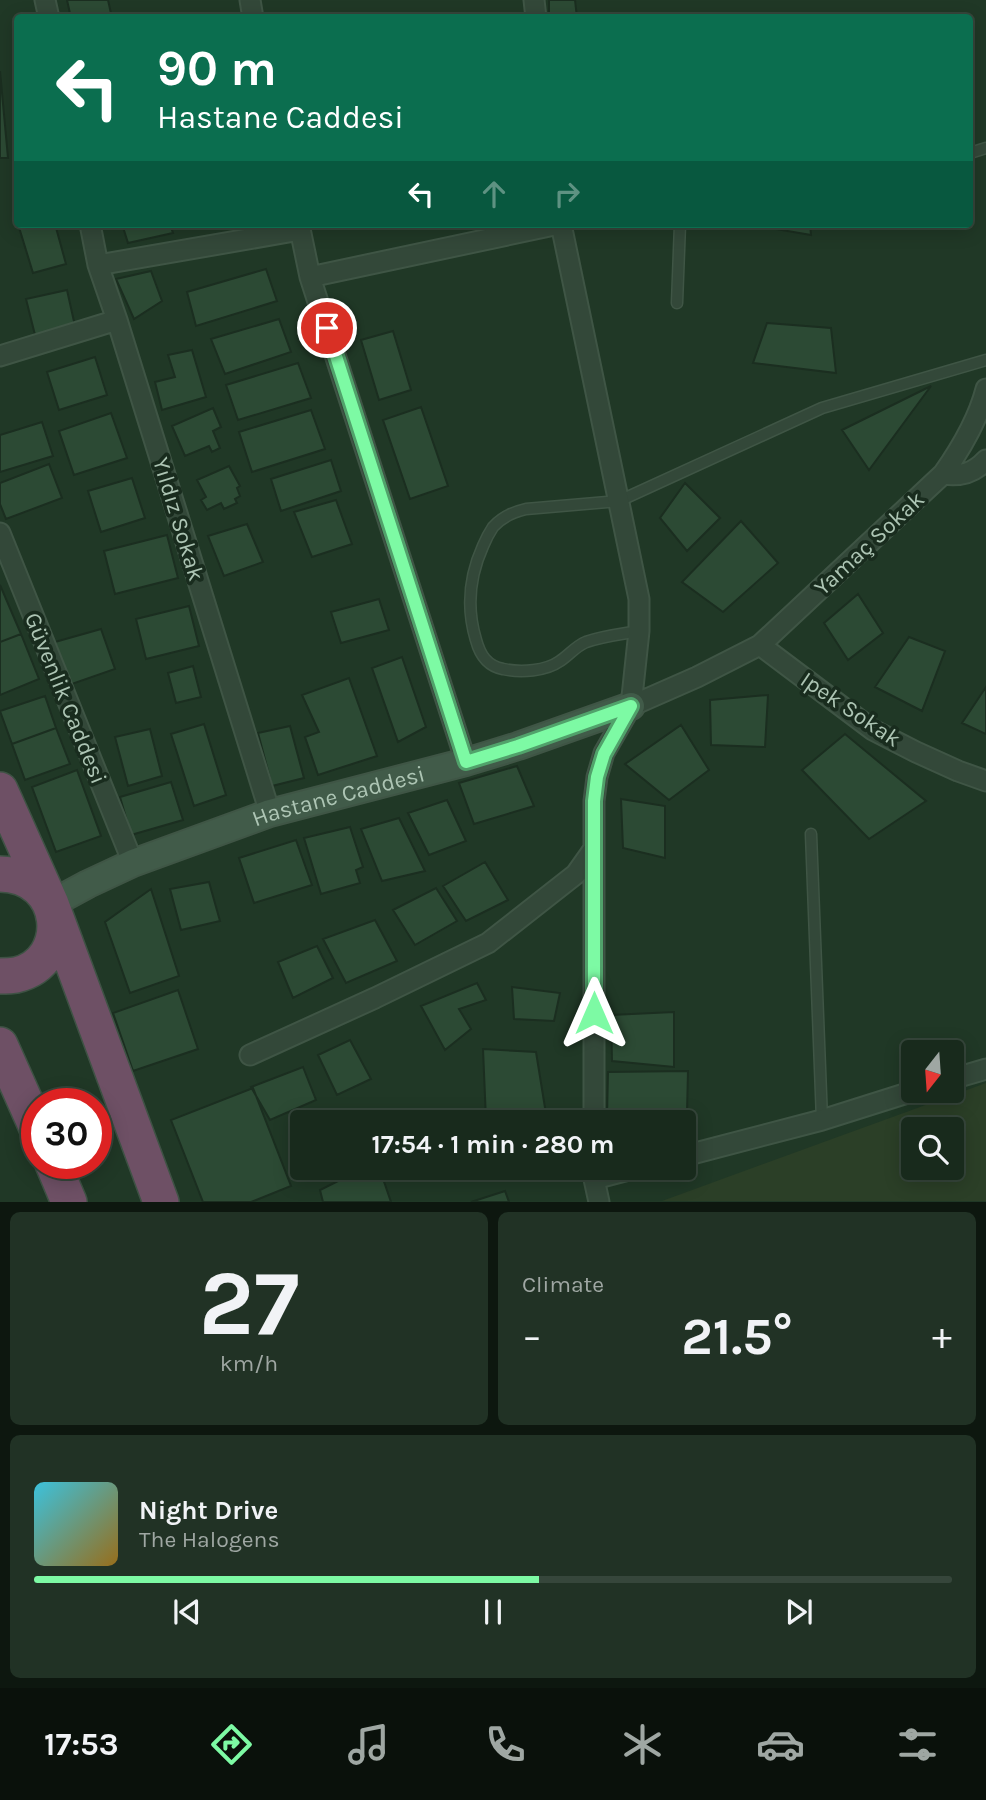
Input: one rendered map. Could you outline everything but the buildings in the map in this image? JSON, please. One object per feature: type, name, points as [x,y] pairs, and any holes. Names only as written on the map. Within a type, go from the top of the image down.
[{"type":"highway","points":[[0,790],[51,904],[161,1202]]},
{"type":"highway","points":[[0,874],[14,874],[29,880],[42,890],[51,904],[55,921],[53,939],[46,955],[33,967],[17,975],[0,976]]},
{"type":"highway","points":[[0,1045],[21,1092]]},
{"type":"highway","points":[[59,1179],[69,1202]]},
{"type":"street","name":"Yıldız Sokak","points":[[91,228],[99,265],[270,813]]},
{"type":"street","points":[[99,265],[295,228]]},
{"type":"street","points":[[300,228],[310,277],[466,762]]},
{"type":"street","points":[[310,277],[541,228]]},
{"type":"street","points":[[561,228],[639,599],[639,631],[631,706],[604,754],[594,801],[594,1110]]},
{"type":"street","points":[[0,356],[117,320]]},
{"type":"street","points":[[943,474],[970,431],[986,389]]},
{"type":"street","name":"Yamaç Sokak","points":[[760,645],[943,474],[968,473],[986,460]]},
{"type":"street","name":"Güvenlik Caddesi","points":[[0,533],[133,863]]},
{"type":"street","name":"Hastane Caddesi","points":[[51,904],[133,863],[270,813],[466,762],[631,706],[760,645]]},
{"type":"street","name":"Ipek Sokak","points":[[760,645],[873,730],[986,782]]},
{"type":"street","points":[[250,1055],[488,943],[576,874],[593,850]]},
{"type":"street","points":[[964,1075],[986,1069]]},
{"type":"street","points":[[696,1153],[822,1120],[901,1095]]},
{"type":"street","points":[[595,1180],[599,1202]]},
{"type":"lane","points":[[677,303],[680,228]]},
{"type":"lane","points":[[639,631],[586,642],[560,661],[538,670],[505,670],[495,667],[480,653],[470,607],[473,573],[489,534],[503,518],[513,512],[619,501],[822,408],[986,360]]},
{"type":"lane","points":[[811,834],[822,1120]]},
{"type":"green space","points":[[986,1083],[986,1201],[662,1201],[931,1103],[964,1103],[964,1091]]},
{"type":"route","points":[[327,328],[466,762],[631,706],[604,754],[594,801],[594,1013]]}]
